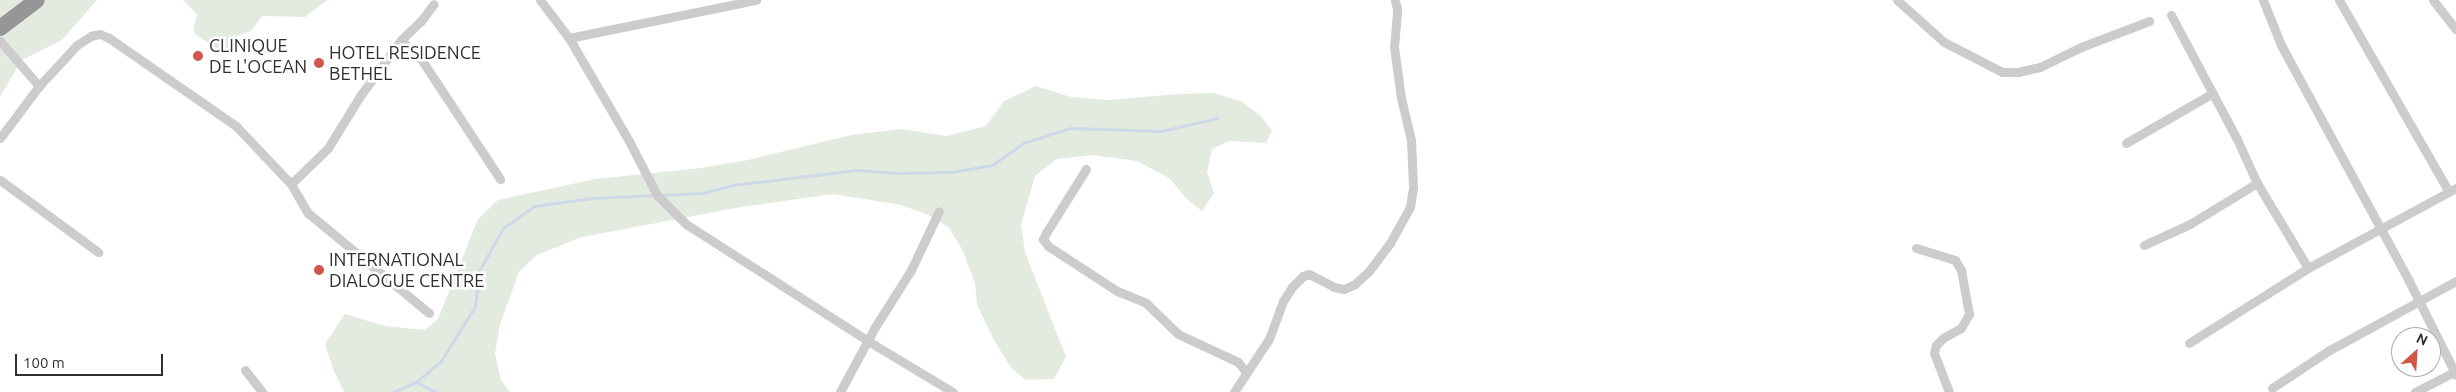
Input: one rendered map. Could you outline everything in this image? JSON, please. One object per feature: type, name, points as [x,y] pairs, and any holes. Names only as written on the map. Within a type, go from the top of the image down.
[{"type":"highway","points":[[0,28],[37,0]]},
{"type":"street","points":[[540,0],[569,38],[629,141],[657,196],[700,235],[953,392]]},
{"type":"street","points":[[569,38],[756,0]]},
{"type":"street","points":[[1234,392],[1269,339],[1282,301],[1303,276],[1309,274],[1334,287],[1344,289],[1355,284],[1369,271],[1390,243],[1410,207],[1413,187],[1411,140],[1401,98],[1394,47],[1397,9],[1395,0]]},
{"type":"street","points":[[1896,0],[1944,42],[2002,72],[2018,72],[2040,67],[2081,47],[2150,21]]},
{"type":"street","points":[[2263,0],[2281,45],[2393,252],[2455,372],[2415,392]]},
{"type":"street","points":[[2189,343],[2308,268],[2380,231],[2453,190],[2339,0]]},
{"type":"street","points":[[2433,0],[2456,29]]},
{"type":"street","points":[[291,184],[328,148],[360,96],[401,40],[422,21],[434,1]]},
{"type":"street","points":[[2171,14],[2213,93],[2257,184],[2308,268]]},
{"type":"street","points":[[0,138],[39,86],[77,45],[90,36],[100,34],[109,38],[236,126],[291,184],[308,213],[429,313]]},
{"type":"street","points":[[401,40],[421,60],[500,180]]},
{"type":"street","points":[[0,41],[39,86]]},
{"type":"street","points":[[2126,143],[2213,93]]},
{"type":"street","points":[[1086,169],[1043,239],[1048,246],[1117,291],[1146,303],[1178,334],[1238,362],[1246,372]]},
{"type":"street","points":[[0,180],[98,252]]},
{"type":"street","points":[[2144,245],[2190,224],[2257,184]]},
{"type":"street","points":[[840,392],[910,270],[939,211]]},
{"type":"street","points":[[1916,248],[1955,260],[1961,270],[1969,314],[1962,328],[1942,338],[1936,345],[1934,353],[1949,392]]},
{"type":"street","points":[[2272,388],[2328,351],[2456,281]]},
{"type":"street","points":[[245,370],[262,392]]},
{"type":"shaded area","points":[[0,0],[97,0],[62,40],[22,60],[0,97]]},
{"type":"shaded area","points":[[183,0],[327,0],[305,17],[262,16],[251,31],[234,37],[230,54],[225,54],[195,34],[193,30],[197,14]]},
{"type":"shaded area","points":[[1036,86],[1071,97],[1108,100],[1214,93],[1242,102],[1261,116],[1272,131],[1266,143],[1230,141],[1212,149],[1207,172],[1214,193],[1202,211],[1187,199],[1169,178],[1137,161],[1092,155],[1057,159],[1035,176],[1021,225],[1025,252],[1066,357],[1054,379],[1026,380],[1011,368],[994,340],[977,305],[975,283],[963,251],[949,228],[931,216],[901,205],[833,194],[741,207],[582,237],[537,255],[519,272],[500,324],[495,354],[501,380],[510,392],[344,392],[333,369],[325,344],[345,314],[385,326],[425,330],[438,319],[478,219],[498,200],[595,179],[700,168],[748,160],[851,135],[902,129],[947,136],[986,126],[1004,101]]},
{"type":"waterway","points":[[416,382],[441,361],[475,306],[479,271],[503,228],[535,206],[591,198],[703,193],[732,185],[857,170],[896,173],[951,172],[992,165],[1023,143],[1070,128],[1162,131],[1217,118]]},
{"type":"waterway","points":[[393,392],[416,382],[436,392]]},
{"type":"place","name":"CLINIQUE DE L'OCEAN","points":[[198,56]]},
{"type":"place","name":"HOTEL RESIDENCE BETHEL","points":[[319,63]]},
{"type":"place","name":"INTERNATIONAL DIALOGUE CENTRE","points":[[319,270]]}]
